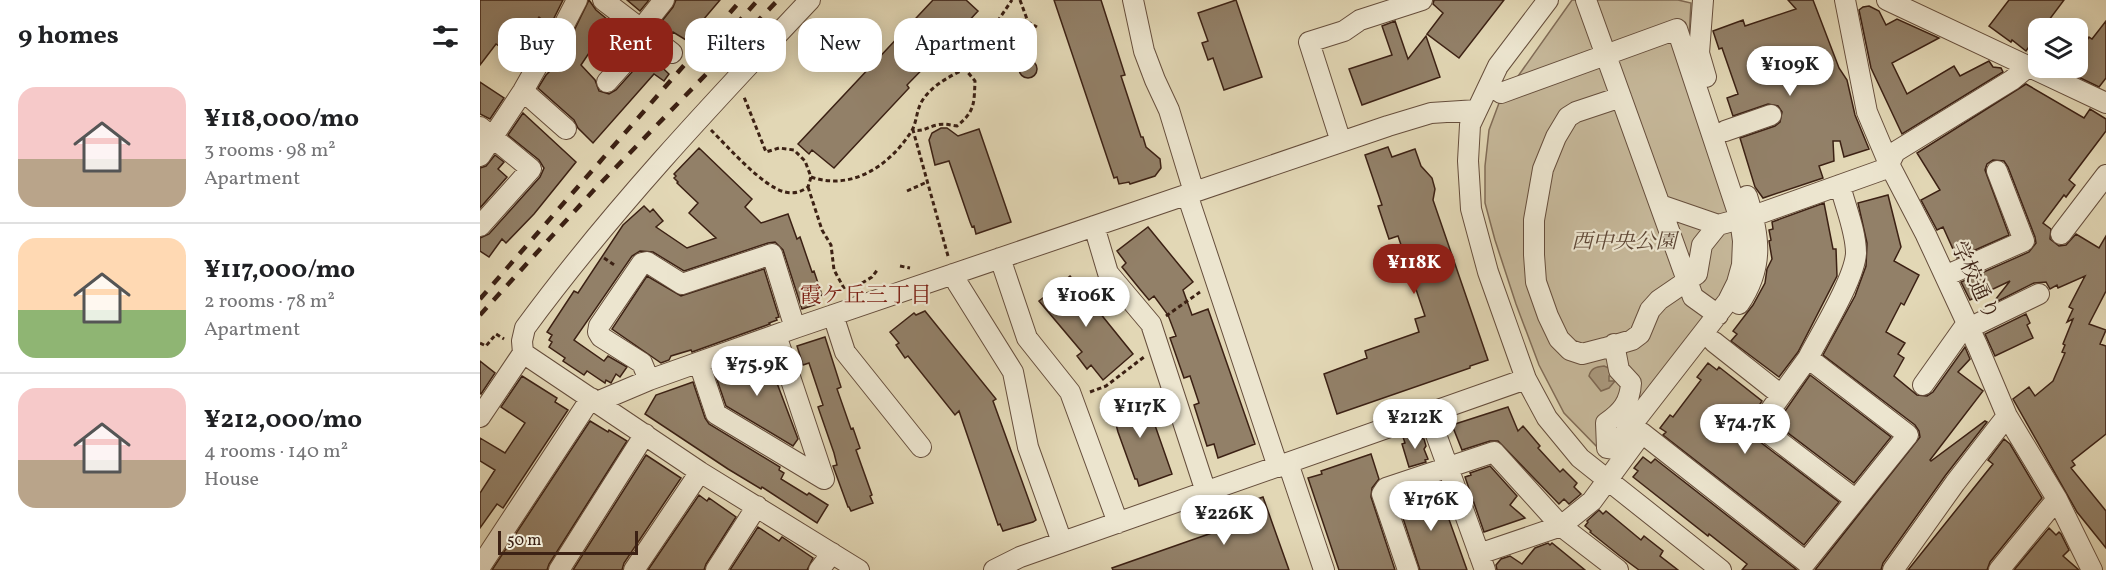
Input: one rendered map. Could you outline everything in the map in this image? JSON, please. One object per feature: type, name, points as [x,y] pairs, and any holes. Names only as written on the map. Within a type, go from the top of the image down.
[{"type":"street","points":[[480,156],[487,132],[523,92],[540,61],[547,58],[577,0]]},
{"type":"street","points":[[603,0],[627,18]]},
{"type":"street","points":[[653,18],[664,0]]},
{"type":"street","points":[[480,417],[516,348],[522,341],[525,328],[588,247],[696,120],[810,0]]},
{"type":"street","points":[[1133,0],[1144,51],[1169,110],[1190,193],[1218,285],[1283,465],[1324,570]]},
{"type":"street","points":[[1341,142],[1309,42],[1344,31],[1360,20],[1422,0]]},
{"type":"street","points":[[1586,0],[1693,297],[1718,315]]},
{"type":"street","points":[[1614,344],[1619,370],[1631,383],[1626,405],[1618,415],[1606,423],[1607,448],[1613,449],[1718,315],[1737,283],[1742,265],[1747,218],[1725,131],[1699,54],[1703,0]]},
{"type":"street","name":"学校通り","points":[[1845,0],[1867,112],[1888,164],[1926,235],[2007,416],[2057,499],[2092,570]]},
{"type":"street","points":[[1660,205],[1718,225],[1747,218],[1882,170],[1895,152],[2012,80],[2028,67],[1887,0]]},
{"type":"street","points":[[1544,1],[1498,66],[1470,125],[1467,161],[1471,209],[1488,272],[1526,379],[1546,418],[1580,458],[1606,481],[1721,570]]},
{"type":"street","points":[[1429,414],[1482,562],[1561,526],[1592,501],[1714,342],[1749,289],[1756,270],[1758,245],[1677,30],[1501,93]]},
{"type":"street","points":[[607,82],[615,72]]},
{"type":"street","points":[[2056,78],[2104,97]]},
{"type":"street","points":[[523,92],[566,129]]},
{"type":"street","points":[[1622,97],[1575,112],[1568,117],[1556,137],[1543,169],[1534,220],[1536,282],[1559,339],[1570,350],[1582,354],[1632,340],[1640,334],[1650,310],[1659,300],[1697,274],[1702,245],[1718,225]]},
{"type":"street","points":[[480,567],[594,400],[838,313],[951,267],[1000,258],[1431,113],[1477,110]]},
{"type":"street","points":[[1725,131],[1770,115]]},
{"type":"street","points":[[480,226],[531,169],[487,132]]},
{"type":"street","points":[[1945,276],[2024,241],[1997,171]]},
{"type":"street","points":[[2061,234],[2106,175]]},
{"type":"street","points":[[1840,185],[1856,254],[1846,286],[1808,358],[1759,426],[1856,500]]},
{"type":"street","points":[[1094,226],[1108,273],[1151,324],[1206,492]]},
{"type":"street","points":[[649,380],[642,363],[601,337],[598,332],[599,326],[642,263],[647,262],[682,284],[772,254],[795,328]]},
{"type":"street","points":[[1000,258],[1027,338],[1070,392],[1118,523]]},
{"type":"street","points":[[951,267],[1013,372],[1028,447],[1062,542]]},
{"type":"street","points":[[1923,385],[1968,326],[2039,294]]},
{"type":"street","points":[[838,313],[844,352],[921,447]]},
{"type":"street","points":[[699,363],[716,414],[824,479],[776,335]]},
{"type":"street","points":[[1714,342],[1781,395]]},
{"type":"street","points":[[516,348],[700,472],[859,570]]},
{"type":"street","points":[[1642,433],[1806,562],[1908,435],[1808,358]]},
{"type":"street","points":[[994,570],[1020,557],[1526,379]]},
{"type":"street","points":[[1893,570],[1955,483],[2007,416]]},
{"type":"street","points":[[559,570],[645,434]]},
{"type":"street","points":[[1408,570],[1382,494],[1386,488],[1494,452],[1561,526],[1618,570]]},
{"type":"street","points":[[634,570],[700,472]]},
{"type":"street","points":[[1999,570],[2057,499]]},
{"type":"street","points":[[716,570],[757,506]]},
{"type":"street","points":[[819,570],[832,552]]},
{"type":"path","points":[[1000,18],[1012,0]]},
{"type":"path","points":[[1020,0],[1027,18]]},
{"type":"path","points":[[811,177],[824,182],[838,182],[867,175],[902,145],[913,129],[922,101],[939,84],[960,72]]},
{"type":"path","points":[[913,129],[921,131],[935,125],[946,124],[957,126],[969,116],[975,100],[975,81],[968,72]]},
{"type":"path","points":[[740,87],[766,152],[779,148],[794,150],[805,161],[811,177],[808,187],[822,230],[831,245],[834,270],[846,289],[838,313]]},
{"type":"path","points":[[706,125],[749,168],[774,186],[794,193],[808,187]]},
{"type":"path","points":[[913,129],[951,267]]},
{"type":"path","points":[[907,191],[927,182]]},
{"type":"path","points":[[595,252],[632,276]]},
{"type":"path","points":[[855,286],[864,283],[878,269]]},
{"type":"path","points":[[1151,324],[1194,296],[1218,285]]},
{"type":"path","points":[[480,343],[486,346],[496,334],[516,348]]},
{"type":"path","points":[[1070,392],[1093,392],[1106,386],[1143,357],[1160,350]]},
{"type":"green space","name":"西中央公園","points":[[1572,0],[1678,0],[1691,3],[1688,56],[1744,217],[1741,283],[1604,454],[1564,413],[1539,365],[1516,304],[1485,203],[1485,166],[1489,130],[1499,103]]},
{"type":"shaded area","points":[[1604,366],[1609,368],[1614,376],[1609,376],[1609,381],[1615,381],[1609,388],[1601,391],[1589,376],[1594,368]]},
{"type":"building","points":[[480,0],[563,0],[554,18],[498,18],[498,45],[496,44],[480,65]]},
{"type":"building","points":[[589,0],[606,18],[588,18],[588,54],[581,65],[595,80],[599,91],[609,94],[616,90],[632,72],[667,72],[669,74],[664,81],[654,74],[593,143],[578,128],[574,120],[538,88],[549,72],[576,72],[576,27]]},
{"type":"building","points":[[627,0],[649,0],[640,11]]},
{"type":"building","points":[[676,0],[720,0],[705,18],[685,18],[685,39],[673,32],[673,18],[664,18]]},
{"type":"building","points":[[933,0],[966,0],[978,11],[972,18],[916,18]]},
{"type":"building","points":[[1054,0],[1101,0],[1125,75],[1121,76],[1141,137],[1146,147],[1160,159],[1161,168],[1155,176],[1130,184],[1129,182],[1119,184],[1117,177],[1114,178]]},
{"type":"building","points":[[1236,0],[1262,77],[1224,90],[1213,58],[1208,60],[1202,43],[1208,41],[1198,13]]},
{"type":"building","points":[[1434,0],[1504,0],[1459,58],[1427,34],[1443,13],[1433,4]]},
{"type":"building","points":[[1788,0],[1813,0],[1839,68],[1847,80],[1855,115],[1869,149],[1844,157],[1840,141],[1833,141],[1834,161],[1819,166],[1823,178],[1763,198],[1755,187],[1740,138],[1775,126],[1780,122],[1782,112],[1778,106],[1768,104],[1733,116],[1727,98],[1738,94],[1722,48],[1719,49],[1713,31],[1743,20],[1745,26],[1796,9]]},
{"type":"building","points":[[2009,0],[2064,0],[2050,18],[2028,18],[2028,48],[2026,51],[1989,26]]},
{"type":"building","points":[[1869,6],[1879,11],[1886,25],[1897,19],[1939,38],[1892,63],[1907,94],[1954,66],[1960,76],[1989,61],[1993,67],[2001,68],[2003,72],[1902,134],[1871,68],[1859,10]]},
{"type":"building","points":[[1395,21],[1408,59],[1426,36],[1440,77],[1362,105],[1349,69],[1392,55],[1382,26]]},
{"type":"building","points":[[2106,21],[2106,78],[2099,87],[2080,78],[2088,78],[2088,39],[2092,39]]},
{"type":"building","points":[[894,42],[894,72],[920,72],[907,85],[909,88],[834,168],[812,150],[809,154],[798,144],[866,72],[882,72],[882,54]]},
{"type":"building","points":[[1037,72],[1032,78],[1024,78],[1019,73]]},
{"type":"building","points":[[480,82],[504,98],[490,119],[480,114]]},
{"type":"building","points":[[2026,84],[2084,118],[2090,109],[2106,119],[2106,131],[2069,180],[2075,185],[2066,197],[2064,195],[2043,223],[2051,229],[2050,239],[2059,246],[2066,245],[2076,234],[2099,248],[2106,236],[2106,291],[2089,324],[2106,330],[2100,344],[2106,346],[2106,434],[2072,461],[2075,465],[2071,468],[2106,511],[2106,548],[2077,512],[2013,399],[2029,387],[2035,396],[2053,381],[2065,353],[2062,352],[2065,345],[2063,344],[2073,319],[2067,322],[2073,309],[2069,307],[2085,276],[2058,288],[2057,285],[2050,289],[2046,282],[2034,283],[1992,304],[2010,281],[1970,300],[1961,282],[2029,252],[2036,243],[2004,161],[1993,160],[1987,164],[1985,170],[2009,235],[1957,258],[1943,227],[1937,230],[1921,200],[1940,190],[1917,153]]},
{"type":"building","points":[[523,113],[576,162],[534,214],[506,243],[502,239],[489,257],[480,251],[480,238],[489,234],[540,177],[544,168],[539,160],[508,135]]},
{"type":"building","points":[[941,128],[947,128],[958,136],[979,129],[1011,222],[976,234],[949,161],[935,165],[929,140],[932,133]]},
{"type":"building","points":[[1388,147],[1392,157],[1415,149],[1421,166],[1432,178],[1435,189],[1433,200],[1488,360],[1337,414],[1324,374],[1367,358],[1365,351],[1419,332],[1415,319],[1425,316],[1398,236],[1389,239],[1378,206],[1382,205],[1365,155]]},
{"type":"building","points":[[699,148],[752,199],[745,207],[761,223],[788,214],[797,239],[800,237],[812,272],[814,271],[822,295],[818,297],[820,303],[802,309],[783,250],[775,242],[684,271],[653,252],[640,251],[632,256],[574,340],[604,361],[608,356],[627,367],[620,377],[616,374],[611,383],[606,380],[605,383],[587,371],[584,375],[563,361],[565,358],[549,347],[552,335],[547,332],[574,291],[578,293],[623,225],[644,206],[650,212],[653,209],[663,221],[656,227],[687,248],[716,238],[689,213],[698,203],[674,178],[676,176],[674,174]]},
{"type":"building","points":[[495,155],[504,162],[498,169],[507,177],[480,208],[480,168],[486,166]]},
{"type":"building","points":[[1888,195],[1901,247],[1894,261],[1919,275],[1904,305],[1901,303],[1886,332],[1905,343],[1898,354],[1904,358],[1894,376],[1917,395],[1927,396],[1933,392],[1965,347],[1970,359],[1958,372],[1983,391],[1930,460],[1985,421],[1987,422],[1945,476],[1883,563],[1881,570],[1815,570],[1920,437],[1915,425],[1823,355],[1855,296],[1866,266],[1867,243],[1858,203]]},
{"type":"building","points":[[1824,203],[1833,249],[1836,249],[1837,276],[1798,352],[1779,377],[1731,341],[1737,334],[1733,331],[1753,305],[1765,283],[1767,269],[1772,259],[1769,230],[1773,229],[1772,222]]},
{"type":"building","points":[[1148,227],[1193,282],[1183,290],[1192,315],[1208,309],[1255,444],[1218,458],[1214,444],[1207,446],[1194,405],[1199,403],[1190,376],[1184,378],[1170,338],[1176,336],[1168,315],[1154,296],[1149,300],[1122,267],[1126,263],[1117,251]]},
{"type":"building","points":[[764,269],[779,317],[770,324],[692,352],[691,350],[671,356],[669,360],[661,363],[612,329],[647,276],[681,296]]},
{"type":"building","points":[[1070,276],[1133,354],[1103,380],[1091,365],[1087,369],[1077,356],[1082,352],[1039,301]]},
{"type":"building","points":[[925,311],[996,399],[993,401],[1036,520],[1033,522],[1003,531],[1000,524],[998,525],[959,411],[955,415],[908,356],[905,358],[896,345],[899,343],[890,332],[914,313],[916,315]]},
{"type":"building","points":[[2026,314],[2030,323],[2027,325],[2033,338],[1995,356],[1985,334]]},
{"type":"building","points":[[825,337],[841,387],[837,389],[860,448],[856,450],[872,495],[870,496],[873,503],[851,511],[833,466],[837,465],[834,453],[818,407],[823,405],[809,363],[803,365],[797,346]]},
{"type":"building","points":[[766,354],[798,439],[793,446],[726,406],[715,374]]},
{"type":"building","points":[[480,361],[495,373],[481,394],[480,393]]},
{"type":"building","points":[[1708,363],[1717,370],[1719,367],[1762,401],[1747,424],[1751,435],[1839,502],[1804,545],[1663,435],[1666,432],[1660,428],[1670,415],[1673,417],[1701,380],[1697,377]]},
{"type":"building","points":[[1810,375],[1891,437],[1854,483],[1776,424]]},
{"type":"building","points":[[522,376],[557,398],[555,402],[568,410],[503,508],[497,504],[480,528],[480,493],[495,470],[480,461],[480,438],[505,453],[525,423],[501,407]]},
{"type":"building","points":[[693,382],[709,424],[780,467],[779,470],[784,473],[781,479],[828,505],[817,523],[762,487],[761,489],[728,469],[645,414],[656,395]]},
{"type":"building","points":[[1143,391],[1172,474],[1139,486],[1118,432],[1110,402]]},
{"type":"building","points":[[1508,407],[1518,431],[1523,426],[1540,446],[1538,448],[1560,472],[1563,469],[1577,483],[1574,487],[1581,494],[1569,504],[1564,499],[1559,504],[1498,441],[1490,441],[1462,450],[1452,425]]},
{"type":"building","points":[[590,421],[627,441],[547,570],[492,570]]},
{"type":"building","points":[[1415,433],[1416,437],[1424,439],[1426,446],[1424,449],[1428,459],[1425,460],[1426,462],[1409,467],[1402,444],[1405,443],[1403,437]]},
{"type":"building","points":[[2004,439],[2010,444],[2042,498],[1990,562],[1987,570],[1908,570],[1993,464],[1988,460]]},
{"type":"building","points":[[1371,454],[1379,479],[1372,488],[1371,497],[1395,570],[1339,570],[1308,478],[1322,474],[1321,471]]},
{"type":"building","points":[[646,455],[681,478],[624,563],[622,570],[573,570]]},
{"type":"building","points":[[1643,457],[1651,463],[1655,459],[1797,570],[1742,570],[1747,564],[1633,477],[1638,471],[1634,468]]},
{"type":"building","points":[[1490,466],[1517,496],[1510,505],[1525,518],[1484,532],[1465,477]]},
{"type":"building","points":[[1434,485],[1441,497],[1467,570],[1420,570],[1398,503],[1421,494],[1420,489]]},
{"type":"building","points":[[699,495],[707,501],[709,498],[736,517],[704,570],[648,570]]},
{"type":"building","points":[[1263,497],[1289,570],[1113,570],[1112,568],[1226,528],[1221,514],[1226,510]]},
{"type":"building","points":[[1599,510],[1603,514],[1606,511],[1641,540],[1644,536],[1663,551],[1660,556],[1678,570],[1639,570],[1620,556],[1585,526]]},
{"type":"building","points":[[758,527],[779,541],[782,537],[813,558],[807,570],[730,570]]},
{"type":"building","points":[[2049,528],[2056,535],[2059,532],[2061,534],[2069,550],[2063,556],[2079,570],[2014,570]]},
{"type":"building","points":[[1548,543],[1550,545],[1552,543],[1585,570],[1497,570],[1496,565],[1501,559],[1510,556],[1522,564],[1535,548]]},
{"type":"railway","points":[[480,299],[741,0]]},
{"type":"railway","points":[[742,18],[758,0]]},
{"type":"railway","points":[[480,315],[593,191],[778,0]]},
{"type":"district","name":"霞ケ丘三丁目","points":[[866,296]]}]
